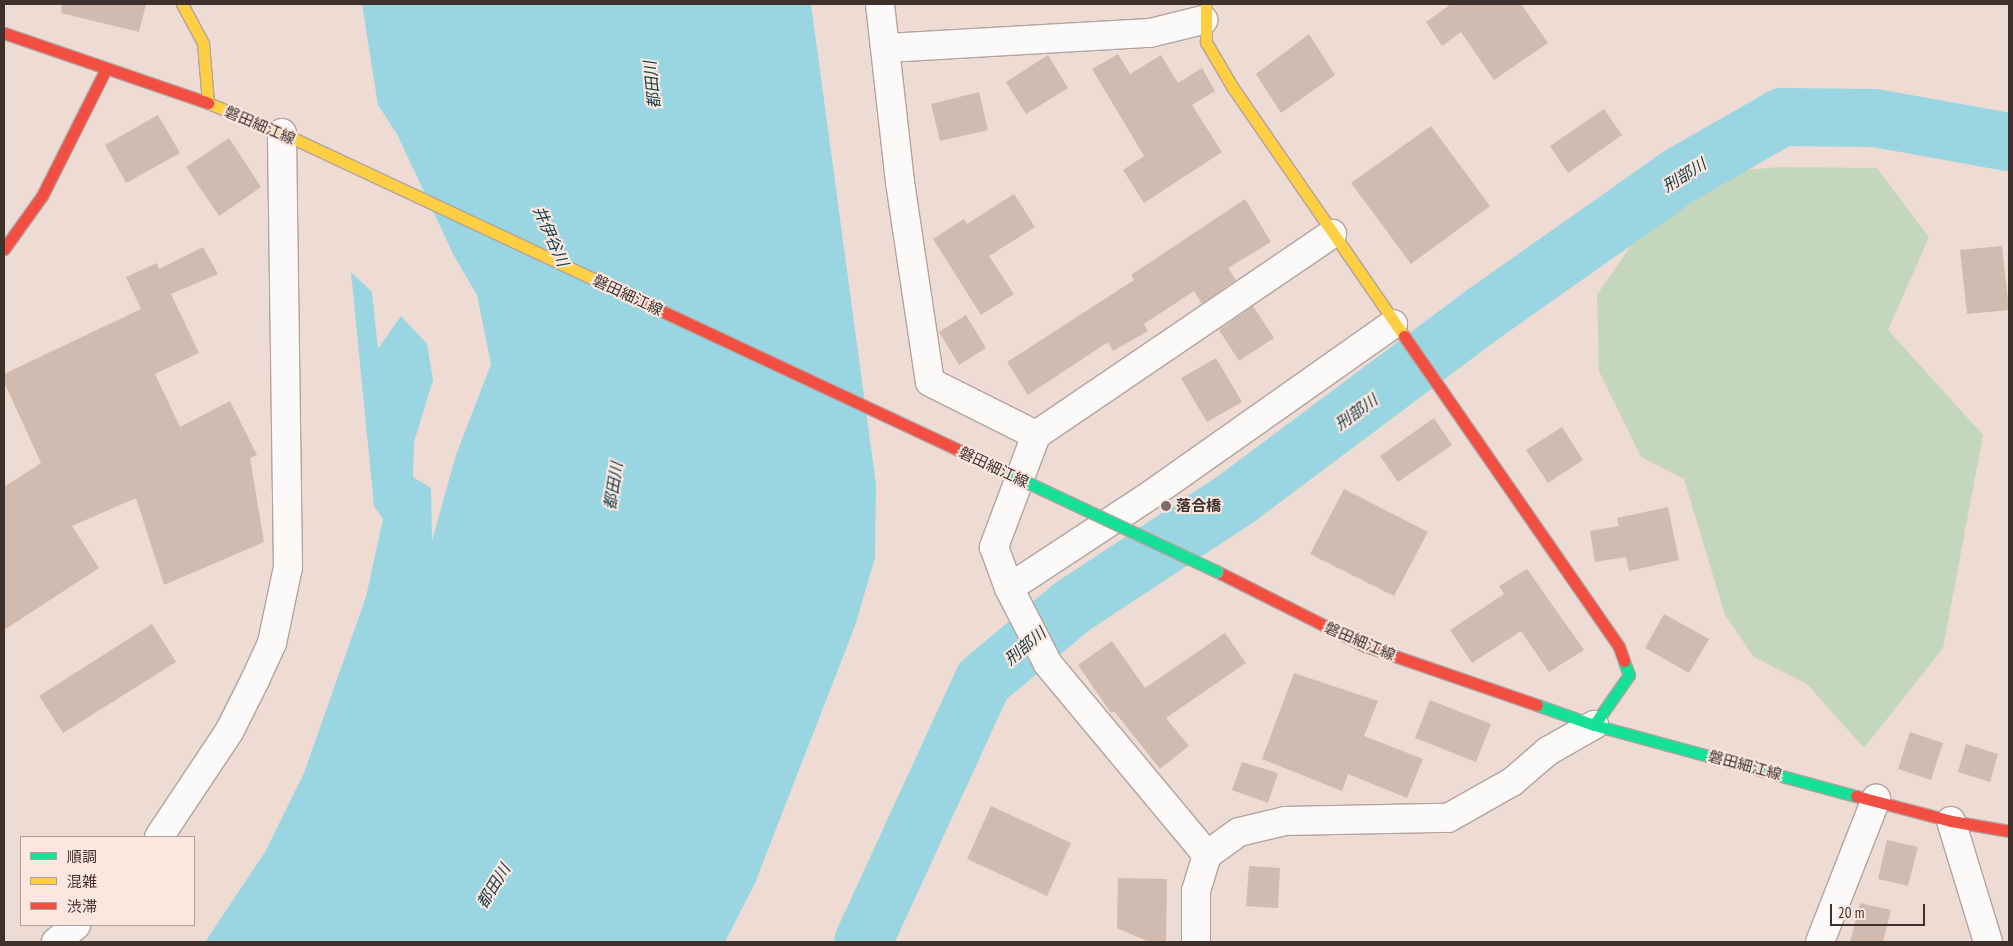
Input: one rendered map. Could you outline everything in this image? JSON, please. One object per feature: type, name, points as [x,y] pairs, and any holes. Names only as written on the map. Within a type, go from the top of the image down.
[{"type":"main road","points":[[182,4],[203,43],[208,102]]},
{"type":"main road","points":[[1204,12],[1206,42],[1233,88],[1393,324],[1619,647],[1629,675],[1594,725]]},
{"type":"main road","name":"磐田細江線","points":[[4,33],[208,102],[293,138],[1216,571],[1363,645],[1594,725],[1876,799],[1951,821],[2008,828]]},
{"type":"main road","points":[[4,249],[42,196],[106,69]]},
{"type":"street","points":[[880,4],[887,48],[900,182],[930,382],[1036,435]]},
{"type":"street","points":[[1173,4],[1181,16],[1204,12]]},
{"type":"street","points":[[887,48],[1150,33],[1204,12]]},
{"type":"street","points":[[160,836],[230,730],[255,680],[272,643],[288,567],[293,138]]},
{"type":"street","points":[[1207,855],[1048,664],[1012,595],[994,547],[1036,435],[1332,234]]},
{"type":"street","points":[[1012,595],[1393,324]]},
{"type":"street","points":[[1196,942],[1196,891],[1207,855],[1239,832],[1285,821],[1448,818],[1512,782],[1548,751],[1594,725]]},
{"type":"street","points":[[1820,942],[1876,799]]},
{"type":"street","points":[[1951,821],[1988,942]]},
{"type":"street","points":[[56,942],[75,926]]},
{"type":"green space","points":[[1779,167],[1877,168],[1929,237],[1888,330],[1983,435],[1943,648],[1864,748],[1807,684],[1754,657],[1725,615],[1684,479],[1641,457],[1599,371],[1597,295],[1679,176]]},
{"type":"water","points":[[362,4],[811,4],[876,485],[875,558],[855,626],[755,883],[725,942],[205,942],[265,852],[304,773],[366,597],[383,519],[374,506],[351,272],[372,292],[378,349],[401,316],[427,344],[433,380],[414,442],[413,477],[431,488],[432,541],[456,455],[491,364],[477,295],[453,254],[397,134],[378,105]]},
{"type":"building","points":[[62,4],[146,4],[139,32],[61,13]]},
{"type":"building","points":[[1451,4],[1521,4],[1548,43],[1494,80],[1461,32],[1442,46],[1426,22]]},
{"type":"building","points":[[1309,34],[1335,75],[1281,113],[1256,74]]},
{"type":"building","points":[[1118,54],[1130,74],[1161,55],[1178,83],[1202,68],[1215,91],[1192,105],[1222,152],[1144,203],[1123,170],[1144,156],[1092,69]]},
{"type":"building","points":[[1048,55],[1068,88],[1026,114],[1006,82]]},
{"type":"building","points":[[979,92],[988,130],[940,141],[931,104]]},
{"type":"building","points":[[1604,109],[1622,135],[1568,173],[1550,146]]},
{"type":"building","points":[[158,115],[180,153],[126,183],[105,145]]},
{"type":"building","points":[[1431,126],[1490,206],[1411,264],[1351,183]]},
{"type":"building","points":[[229,138],[261,187],[219,216],[186,167]]},
{"type":"building","points":[[1014,194],[1035,227],[989,256],[1014,294],[981,315],[933,239],[964,219],[967,224]]},
{"type":"building","points":[[1245,199],[1271,242],[1228,268],[1236,280],[1202,304],[1194,291],[1144,324],[1148,331],[1113,351],[1108,342],[1028,395],[1007,362],[1134,280],[1131,275]]},
{"type":"building","points":[[2002,246],[2009,310],[1967,314],[1960,250]]},
{"type":"building","points":[[203,247],[218,274],[171,294],[199,353],[155,374],[180,427],[230,401],[257,455],[250,458],[264,542],[164,585],[136,498],[72,526],[99,568],[4,630],[4,487],[41,463],[4,382],[4,374],[141,309],[126,277],[157,263],[159,269]]},
{"type":"building","points":[[1253,306],[1274,338],[1239,361],[1219,330]]},
{"type":"building","points":[[966,315],[986,348],[959,365],[939,332]]},
{"type":"building","points":[[1216,358],[1242,402],[1207,422],[1181,378]]},
{"type":"building","points":[[1434,418],[1452,445],[1398,482],[1380,456]]},
{"type":"building","points":[[1562,427],[1583,460],[1548,483],[1526,450]]},
{"type":"building","points":[[1344,489],[1428,532],[1394,596],[1310,554]]},
{"type":"building","points":[[1668,507],[1679,560],[1629,571],[1626,557],[1595,562],[1590,531],[1619,526],[1617,518]]},
{"type":"building","points":[[1527,569],[1584,650],[1549,672],[1521,631],[1472,663],[1450,630],[1504,594],[1499,586]]},
{"type":"building","points":[[1664,614],[1709,639],[1689,673],[1645,648]]},
{"type":"building","points":[[152,624],[176,662],[63,733],[39,696]]},
{"type":"building","points":[[1225,633],[1246,663],[1166,718],[1189,746],[1160,769],[1114,711],[1111,713],[1078,665],[1112,641],[1145,688]]},
{"type":"building","points":[[1294,673],[1378,701],[1364,736],[1423,759],[1407,798],[1348,774],[1342,791],[1262,759]]},
{"type":"building","points":[[1430,700],[1491,724],[1476,762],[1415,738]]},
{"type":"building","points":[[1910,732],[1943,743],[1931,780],[1898,769]]},
{"type":"building","points":[[1966,744],[1998,754],[1990,782],[1958,772]]},
{"type":"building","points":[[1242,762],[1278,773],[1268,803],[1232,790]]},
{"type":"building","points":[[991,806],[1071,843],[1047,896],[967,859]]},
{"type":"building","points":[[1887,840],[1918,847],[1908,886],[1878,879]]},
{"type":"building","points":[[1249,866],[1280,868],[1278,908],[1246,906]]},
{"type":"building","points":[[1118,878],[1167,879],[1166,942],[1149,942],[1117,928]]},
{"type":"building","points":[[1860,903],[1891,910],[1883,942],[1850,942]]},
{"type":"waterway","name":"刑部川","points":[[863,942],[983,681],[1073,606],[1236,499],[1482,315],[1679,176],[1782,117],[1875,118],[2009,142]]},
{"type":"traffic: fast","points":[[1001,470],[1216,571]]},
{"type":"traffic: fast","points":[[1594,725],[1629,675],[1624,661]]},
{"type":"traffic: fast","points":[[1537,705],[1594,725],[1856,796]]},
{"type":"traffic: slow","points":[[182,4],[203,43],[208,103]]},
{"type":"traffic: slow","points":[[1206,4],[1206,42],[1233,88],[1404,336]]},
{"type":"traffic: slow","points":[[208,103],[282,133],[600,282]]},
{"type":"traffic: jam","points":[[4,33],[208,103]]},
{"type":"traffic: jam","points":[[4,249],[42,196],[106,69]]},
{"type":"traffic: jam","points":[[600,282],[1001,470]]},
{"type":"traffic: jam","points":[[1404,336],[1619,647],[1624,661]]},
{"type":"traffic: jam","points":[[1216,571],[1363,645],[1537,705]]},
{"type":"traffic: jam","points":[[1856,796],[1951,821],[2009,831]]},
{"type":"place","name":"落合橋","points":[[1166,506]]},
{"type":"water label","name":"都田川","points":[[652,85]]},
{"type":"water label","name":"井伊谷川","points":[[551,236]]},
{"type":"water label","name":"都田川","points":[[613,486]]},
{"type":"water label","name":"都田川","points":[[493,886]]}]
